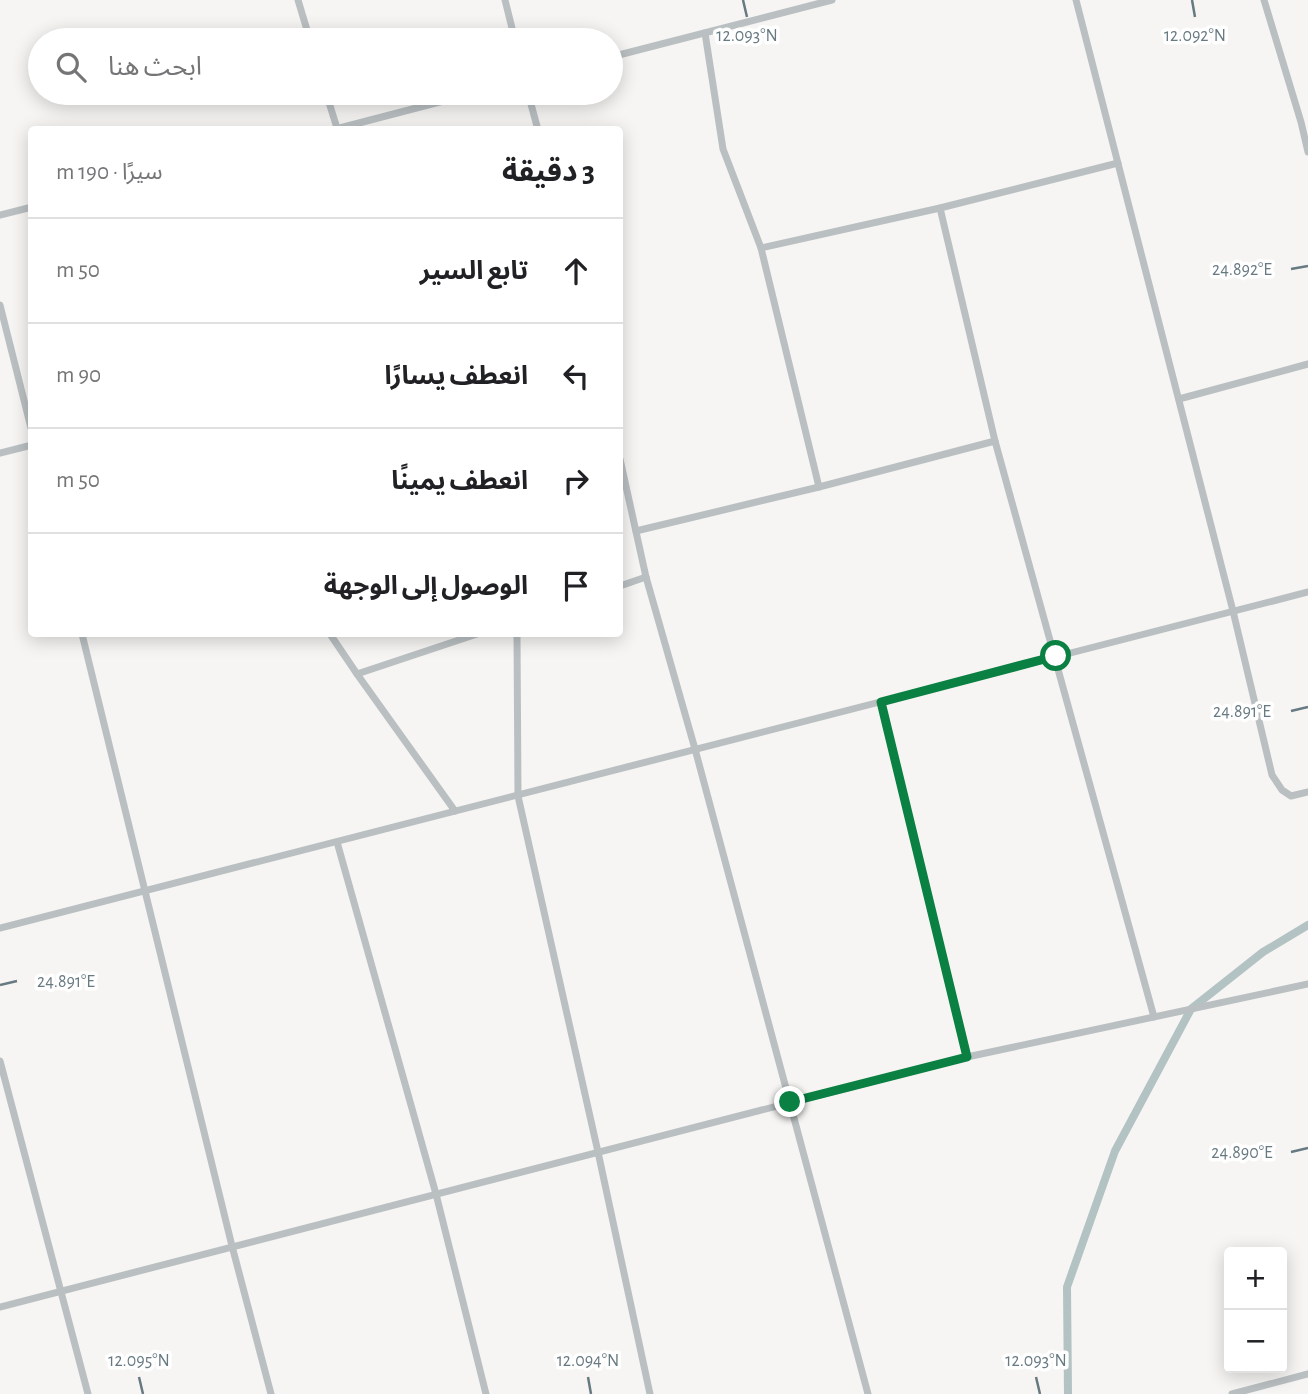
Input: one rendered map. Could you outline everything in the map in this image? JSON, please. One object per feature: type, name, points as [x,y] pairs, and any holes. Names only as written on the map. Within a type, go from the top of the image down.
[{"type":"street","points":[[298,0],[306,28]]},
{"type":"street","points":[[505,0],[512,28]]},
{"type":"street","points":[[623,54],[832,0]]},
{"type":"street","points":[[1076,0],[1233,611],[1272,775],[1282,790],[1291,796],[1308,792]]},
{"type":"street","points":[[1264,0],[1304,121],[1308,152]]},
{"type":"street","points":[[705,33],[723,149],[761,248],[820,487]]},
{"type":"street","points":[[329,105],[333,126]]},
{"type":"street","points":[[346,126],[427,105]]},
{"type":"street","points":[[531,105],[537,126]]},
{"type":"street","points":[[761,248],[940,208],[1118,163]]},
{"type":"street","points":[[0,215],[28,208]]},
{"type":"street","points":[[940,208],[995,441],[1154,1017]]},
{"type":"street","points":[[0,305],[28,416]]},
{"type":"street","points":[[1179,399],[1308,364]]},
{"type":"street","points":[[636,531],[995,441]]},
{"type":"street","points":[[0,453],[28,446]]},
{"type":"street","points":[[623,472],[646,577],[868,1394]]},
{"type":"street","points":[[623,585],[646,577]]},
{"type":"street","points":[[0,928],[1308,592]]},
{"type":"street","points":[[83,637],[232,1246],[271,1394]]},
{"type":"street","points":[[332,637],[455,811]]},
{"type":"street","points":[[357,674],[468,637]]},
{"type":"street","points":[[517,637],[518,796],[649,1394]]},
{"type":"street","points":[[881,702],[967,1057]]},
{"type":"street","points":[[337,842],[436,1194],[486,1394]]},
{"type":"street","points":[[0,1307],[967,1057],[1308,984]]},
{"type":"street","points":[[0,1061],[88,1394]]},
{"type":"street","points":[[1232,1394],[1308,1374]]},
{"type":"waterway","points":[[1068,1394],[1067,1287],[1115,1151],[1191,1009],[1263,952],[1308,925]]},
{"type":"route","points":[[790,1102],[967,1057],[881,702],[1056,656]]}]
